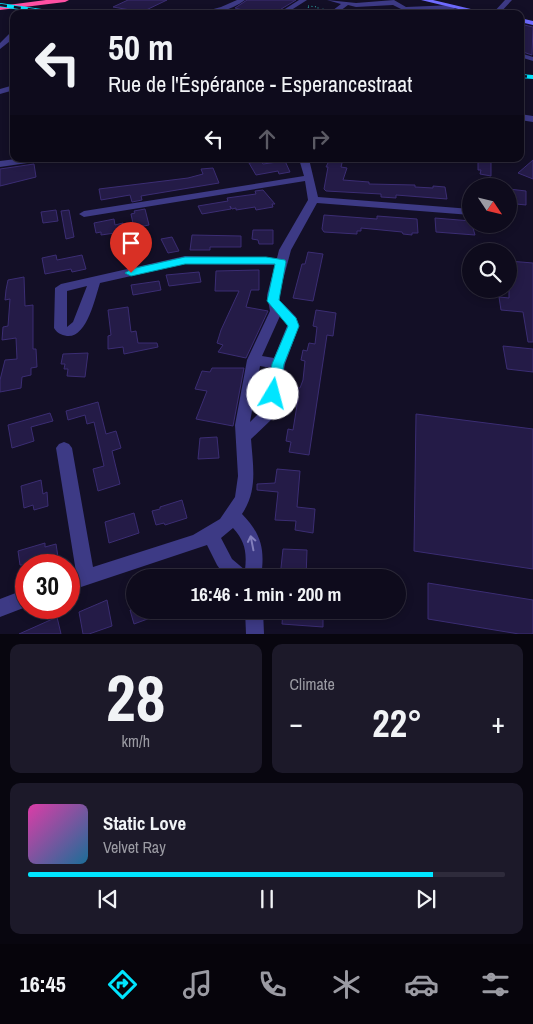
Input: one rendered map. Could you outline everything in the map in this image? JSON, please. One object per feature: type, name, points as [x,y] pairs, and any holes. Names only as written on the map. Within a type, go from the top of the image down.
[{"type":"highway","points":[[0,4],[30,0]]},
{"type":"highway","points":[[0,8],[65,0]]},
{"type":"main road","points":[[424,0],[469,10]]},
{"type":"street","points":[[224,10],[242,0]]},
{"type":"street","points":[[330,0],[346,4],[391,2],[404,10]]},
{"type":"street","points":[[499,10],[509,0]]},
{"type":"street","points":[[288,10],[305,2]]},
{"type":"street","points":[[331,10],[346,4]]},
{"type":"street","points":[[418,10],[454,7]]},
{"type":"street","points":[[0,47],[10,38]]},
{"type":"street","points":[[0,164],[14,162]]},
{"type":"street","points":[[80,579],[196,542],[211,535],[233,516],[243,499],[245,487],[242,425],[254,360],[276,311],[273,295],[285,250],[313,200],[305,162]]},
{"type":"street","points":[[84,214],[308,178]]},
{"type":"street","points":[[313,200],[462,211]]},
{"type":"street","points":[[94,281],[185,260],[266,260],[281,262]]},
{"type":"street","points":[[244,436],[270,412],[278,364],[294,326],[292,320],[276,304]]},
{"type":"street","points":[[272,321],[292,320]]},
{"type":"street","points":[[254,360],[278,364]]},
{"type":"street","points":[[245,406],[255,413],[270,412]]},
{"type":"street","points":[[64,448],[86,577]]},
{"type":"street","points":[[233,516],[252,537],[253,569]]},
{"type":"street","points":[[211,535],[229,569]]},
{"type":"street","points":[[0,608],[15,602]]},
{"type":"street","points":[[254,619],[255,634]]},
{"type":"path","points":[[305,2],[310,10],[318,10]]},
{"type":"path","points":[[308,7],[318,7],[318,10]]},
{"type":"building","points":[[128,0],[167,0],[146,10],[113,7]]},
{"type":"building","points":[[247,0],[296,0],[280,10],[243,10],[235,8]]},
{"type":"building","points":[[524,25],[533,27],[532,55],[524,52]]},
{"type":"building","points":[[533,160],[533,179],[518,173]]},
{"type":"building","points":[[285,162],[290,172],[279,174],[278,171],[256,175],[249,163]]},
{"type":"building","points":[[328,162],[342,162],[341,167],[347,168],[343,180],[369,182],[369,184],[445,187],[447,199],[396,195],[396,198],[381,197],[381,194],[326,191],[324,189],[328,167],[326,167]]},
{"type":"building","points":[[478,162],[491,162],[491,176],[480,174],[481,170],[478,170]]},
{"type":"building","points":[[34,164],[36,177],[0,186],[0,169]]},
{"type":"building","points":[[213,168],[219,183],[141,196],[142,200],[132,202],[130,195],[101,200],[99,189],[188,178],[203,174],[201,169]]},
{"type":"building","points":[[263,190],[275,204],[272,204],[273,207],[256,210],[255,207],[236,210],[236,208],[232,209],[230,206],[231,209],[202,214],[198,206],[228,201],[227,198],[256,194],[255,191]]},
{"type":"building","points":[[518,190],[526,191],[526,205],[518,204]]},
{"type":"building","points":[[145,209],[149,225],[134,228],[131,214],[135,213],[134,211]]},
{"type":"building","points":[[56,210],[58,221],[43,223],[41,212]]},
{"type":"building","points":[[69,210],[74,237],[66,239],[61,211]]},
{"type":"building","points":[[324,215],[377,219],[377,216],[417,219],[418,233],[412,233],[412,235],[403,234],[402,232],[361,228],[361,231],[357,231],[357,234],[324,232],[322,229]]},
{"type":"building","points":[[435,218],[462,220],[462,233],[474,233],[475,235],[436,232]]},
{"type":"building","points":[[114,219],[115,225],[123,223],[124,237],[116,238],[115,233],[101,235],[101,232],[96,233],[94,223]]},
{"type":"building","points":[[253,230],[273,230],[273,244],[259,244],[258,240],[252,239]]},
{"type":"building","points":[[192,235],[241,236],[241,247],[210,247],[210,250],[190,250]]},
{"type":"building","points":[[172,237],[179,251],[168,253],[161,239]]},
{"type":"building","points":[[308,252],[323,254],[313,301],[293,298],[302,264],[305,264]]},
{"type":"building","points":[[56,255],[57,260],[82,255],[86,269],[72,272],[71,269],[45,274],[42,258]]},
{"type":"building","points":[[517,262],[533,263],[533,342],[528,342],[523,312],[501,310],[499,298],[517,298]]},
{"type":"building","points":[[259,270],[259,290],[251,290],[246,307],[268,311],[246,358],[218,352],[223,345],[217,343],[221,330],[239,291],[215,291],[216,271]]},
{"type":"building","points":[[199,272],[201,282],[169,286],[166,275]]},
{"type":"building","points":[[24,277],[25,306],[33,305],[33,349],[36,349],[37,367],[31,368],[31,375],[22,377],[21,388],[0,392],[0,380],[5,360],[17,359],[16,338],[2,340],[3,327],[8,326],[10,299],[5,300],[8,280]]},
{"type":"building","points":[[159,281],[161,290],[133,295],[131,285]]},
{"type":"building","points":[[128,307],[131,332],[136,331],[138,343],[157,343],[158,347],[124,354],[123,347],[108,349],[108,336],[111,335],[108,310]]},
{"type":"building","points":[[316,310],[336,313],[333,336],[327,335],[309,455],[289,452],[291,442],[286,441],[288,429],[293,430],[298,399],[294,399],[295,388],[300,388],[303,380],[305,361],[301,360],[303,350],[307,351],[309,343],[315,344],[317,327],[313,326]]},
{"type":"building","points":[[503,346],[533,349],[533,372],[507,369]]},
{"type":"building","points":[[88,353],[85,377],[67,376],[68,369],[64,369],[65,364],[61,364],[63,354]]},
{"type":"building","points":[[212,368],[244,368],[233,426],[196,419],[207,391],[195,389],[202,371],[210,372]]},
{"type":"building","points":[[98,402],[106,434],[116,431],[121,448],[112,451],[120,484],[98,491],[93,469],[104,466],[94,422],[87,424],[85,415],[68,420],[66,411]]},
{"type":"building","points":[[50,413],[53,421],[31,427],[34,441],[12,448],[8,425]]},
{"type":"building","points":[[416,414],[533,429],[533,569],[414,551]]},
{"type":"building","points":[[217,437],[219,458],[198,459],[200,438]]},
{"type":"building","points":[[277,469],[300,471],[297,507],[315,509],[313,533],[295,530],[296,521],[275,520],[278,492],[257,490],[257,484],[275,483]]},
{"type":"building","points":[[41,480],[43,494],[47,492],[48,506],[34,510],[33,505],[24,508],[21,486]]},
{"type":"building","points":[[182,500],[187,518],[165,525],[164,523],[156,525],[152,511]]},
{"type":"building","points":[[134,513],[139,533],[109,543],[105,522]]},
{"type":"building","points":[[45,543],[45,547],[56,544],[58,554],[18,554],[18,551]]},
{"type":"building","points":[[283,549],[307,550],[306,569],[281,569]]},
{"type":"building","points":[[428,583],[533,600],[533,634],[519,634],[428,619]]},
{"type":"building","points":[[107,600],[112,626],[89,634],[83,634],[80,612]]},
{"type":"building","points":[[53,619],[57,619],[61,634],[19,634]]},
{"type":"building","points":[[133,619],[147,619],[134,624]]},
{"type":"building","points":[[282,619],[323,619],[323,627],[282,624]]},
{"type":"railway","points":[[0,5],[34,10]]},
{"type":"railway","points":[[524,76],[533,77]]},
{"type":"route","points":[[131,273],[185,260],[266,260],[281,262],[273,301],[292,320],[294,326],[278,364],[273,394]]}]
